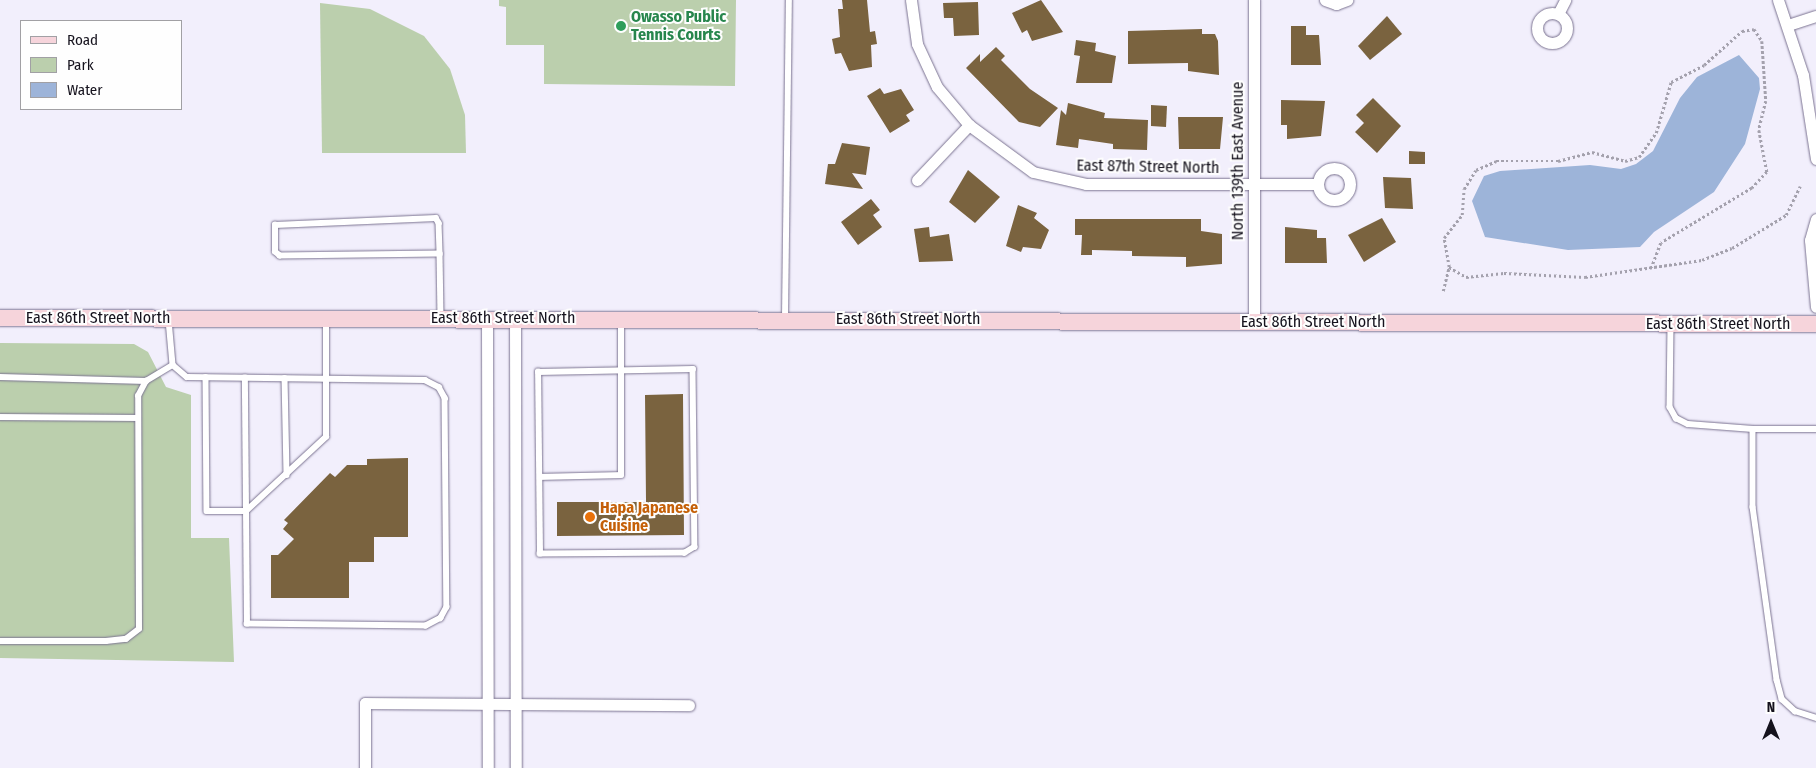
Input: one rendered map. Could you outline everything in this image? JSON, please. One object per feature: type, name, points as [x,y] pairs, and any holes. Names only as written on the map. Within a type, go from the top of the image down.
[{"type":"main road","name":"East 86th Street North","points":[[0,318],[785,318],[1816,324]]},
{"type":"street","name":"East 87th Street North","points":[[911,0],[924,61],[937,87],[969,125],[1019,164],[1065,182],[1317,184]]},
{"type":"street","name":"North 139th East Avenue","points":[[1254,0],[1254,322]]},
{"type":"street","points":[[1325,0],[1336,4],[1347,0]]},
{"type":"street","points":[[1558,14],[1565,0]]},
{"type":"street","points":[[1778,0],[1788,25],[1803,75],[1816,159]]},
{"type":"street","points":[[1788,25],[1816,16]]},
{"type":"street","points":[[917,180],[969,125]]},
{"type":"street","points":[[1816,219],[1810,240],[1816,307]]},
{"type":"street","points":[[487,318],[488,768]]},
{"type":"street","points":[[515,318],[516,768]]},
{"type":"street","points":[[365,768],[365,703],[689,705]]},
{"type":"lane","points":[[785,318],[789,0]]},
{"type":"lane","points":[[440,254],[280,256],[275,252],[277,221],[436,218],[440,254],[440,318]]},
{"type":"lane","points":[[169,318],[172,365],[187,377],[424,380],[433,382],[446,398],[444,613],[426,626],[247,624],[245,378]]},
{"type":"lane","points":[[206,378],[207,511],[246,511],[326,437],[326,318]]},
{"type":"lane","points":[[540,477],[622,475],[621,318]]},
{"type":"lane","points":[[1671,324],[1670,407],[1676,418],[1688,424],[1753,429],[1816,428]]},
{"type":"lane","points":[[0,641],[106,641],[126,639],[139,629],[138,396],[146,381],[172,365]]},
{"type":"lane","points":[[693,369],[695,547],[685,553],[540,554],[538,372],[622,370],[693,369]]},
{"type":"lane","points":[[0,377],[146,381]]},
{"type":"lane","points":[[285,378],[287,475]]},
{"type":"lane","points":[[0,417],[138,418]]},
{"type":"lane","points":[[1753,429],[1753,507],[1777,680],[1782,699],[1795,711],[1816,718]]},
{"type":"path","points":[[1443,292],[1449,266],[1444,238],[1462,215],[1464,189],[1476,170],[1490,162],[1558,161],[1592,152],[1625,161],[1639,157],[1658,129],[1671,82],[1704,65],[1742,31],[1754,29],[1762,41],[1766,101],[1760,130],[1767,172],[1752,188],[1661,243],[1652,266]]},
{"type":"path","points":[[1449,266],[1462,276],[1504,273],[1524,278],[1593,277],[1652,266],[1702,260],[1732,248],[1786,216],[1800,186]]},
{"type":"green space","name":"Owasso Public Tennis Courts","points":[[499,0],[736,0],[735,86],[544,84],[544,45],[506,45],[506,7],[499,6]]},
{"type":"green space","points":[[320,3],[370,9],[424,36],[450,69],[465,115],[466,153],[322,153]]},
{"type":"green space","points":[[0,343],[134,344],[148,352],[166,387],[191,395],[191,538],[229,538],[234,662],[0,658]]},
{"type":"water","points":[[1739,55],[1759,78],[1760,89],[1745,144],[1714,192],[1654,232],[1640,247],[1568,250],[1485,237],[1472,201],[1484,176],[1500,171],[1590,165],[1621,169],[1636,164],[1653,151],[1680,98],[1697,77]]},
{"type":"building","points":[[842,0],[867,0],[870,32],[875,31],[877,44],[871,45],[872,67],[849,71],[841,53],[835,54],[832,39],[840,37],[838,9],[843,9]]},
{"type":"building","points":[[1041,0],[1063,32],[1032,41],[1027,30],[1022,33],[1012,13]]},
{"type":"building","points":[[978,2],[979,35],[954,36],[953,18],[944,18],[943,3]]},
{"type":"building","points":[[1387,16],[1402,34],[1370,60],[1358,46]]},
{"type":"building","points":[[1291,26],[1306,26],[1306,35],[1319,35],[1321,65],[1291,65]]},
{"type":"building","points":[[1202,29],[1202,34],[1215,34],[1218,41],[1219,75],[1188,71],[1188,63],[1128,64],[1128,31]]},
{"type":"building","points":[[1076,40],[1096,43],[1095,51],[1116,56],[1112,83],[1076,83],[1080,56],[1074,55]]},
{"type":"building","points":[[996,47],[1005,56],[1001,60],[1030,89],[1058,108],[1040,127],[1019,122],[966,68],[980,54],[980,62]]},
{"type":"building","points":[[880,88],[884,94],[901,89],[914,110],[906,115],[910,121],[890,133],[867,96]]},
{"type":"building","points":[[1373,98],[1401,126],[1377,153],[1355,132],[1364,123],[1356,115]]},
{"type":"building","points":[[1281,100],[1325,101],[1321,136],[1287,139],[1287,125],[1281,125]]},
{"type":"building","points":[[1068,103],[1105,113],[1104,118],[1148,120],[1147,150],[1113,149],[1113,144],[1079,139],[1078,148],[1056,145],[1061,110],[1066,115]]},
{"type":"building","points":[[1151,105],[1167,106],[1166,127],[1151,126]]},
{"type":"building","points":[[1178,117],[1223,117],[1220,149],[1179,149]]},
{"type":"building","points":[[842,143],[870,147],[866,175],[852,173],[863,189],[825,184],[828,164],[835,164]]},
{"type":"building","points":[[1409,151],[1425,152],[1425,164],[1409,164]]},
{"type":"building","points":[[968,170],[1000,197],[975,223],[949,202]]},
{"type":"building","points":[[1383,177],[1411,178],[1413,209],[1385,208]]},
{"type":"building","points":[[871,199],[880,210],[873,215],[882,227],[858,245],[841,222]]},
{"type":"building","points":[[1018,205],[1037,213],[1034,218],[1049,230],[1041,249],[1023,247],[1021,252],[1006,246]]},
{"type":"building","points":[[1382,218],[1396,242],[1364,262],[1348,235]]},
{"type":"building","points":[[1075,219],[1201,219],[1201,231],[1222,234],[1222,264],[1186,267],[1186,257],[1132,256],[1132,251],[1092,250],[1092,255],[1081,255],[1082,235],[1075,235]]},
{"type":"building","points":[[929,227],[930,237],[949,234],[953,261],[919,262],[914,229]]},
{"type":"building","points":[[1285,227],[1317,230],[1317,238],[1326,238],[1327,263],[1285,263]]},
{"type":"building","points":[[683,394],[684,535],[557,536],[557,502],[646,502],[645,395]]},
{"type":"building","points":[[408,458],[408,537],[374,537],[374,562],[349,562],[349,598],[271,598],[271,555],[278,555],[294,539],[283,529],[288,523],[284,520],[330,473],[335,477],[347,465],[367,465],[367,459]]},
{"type":"place","name":"Owasso Public Tennis Courts","points":[[621,26]]},
{"type":"place","name":"Hapa Japanese Cuisine","points":[[590,517]]}]
